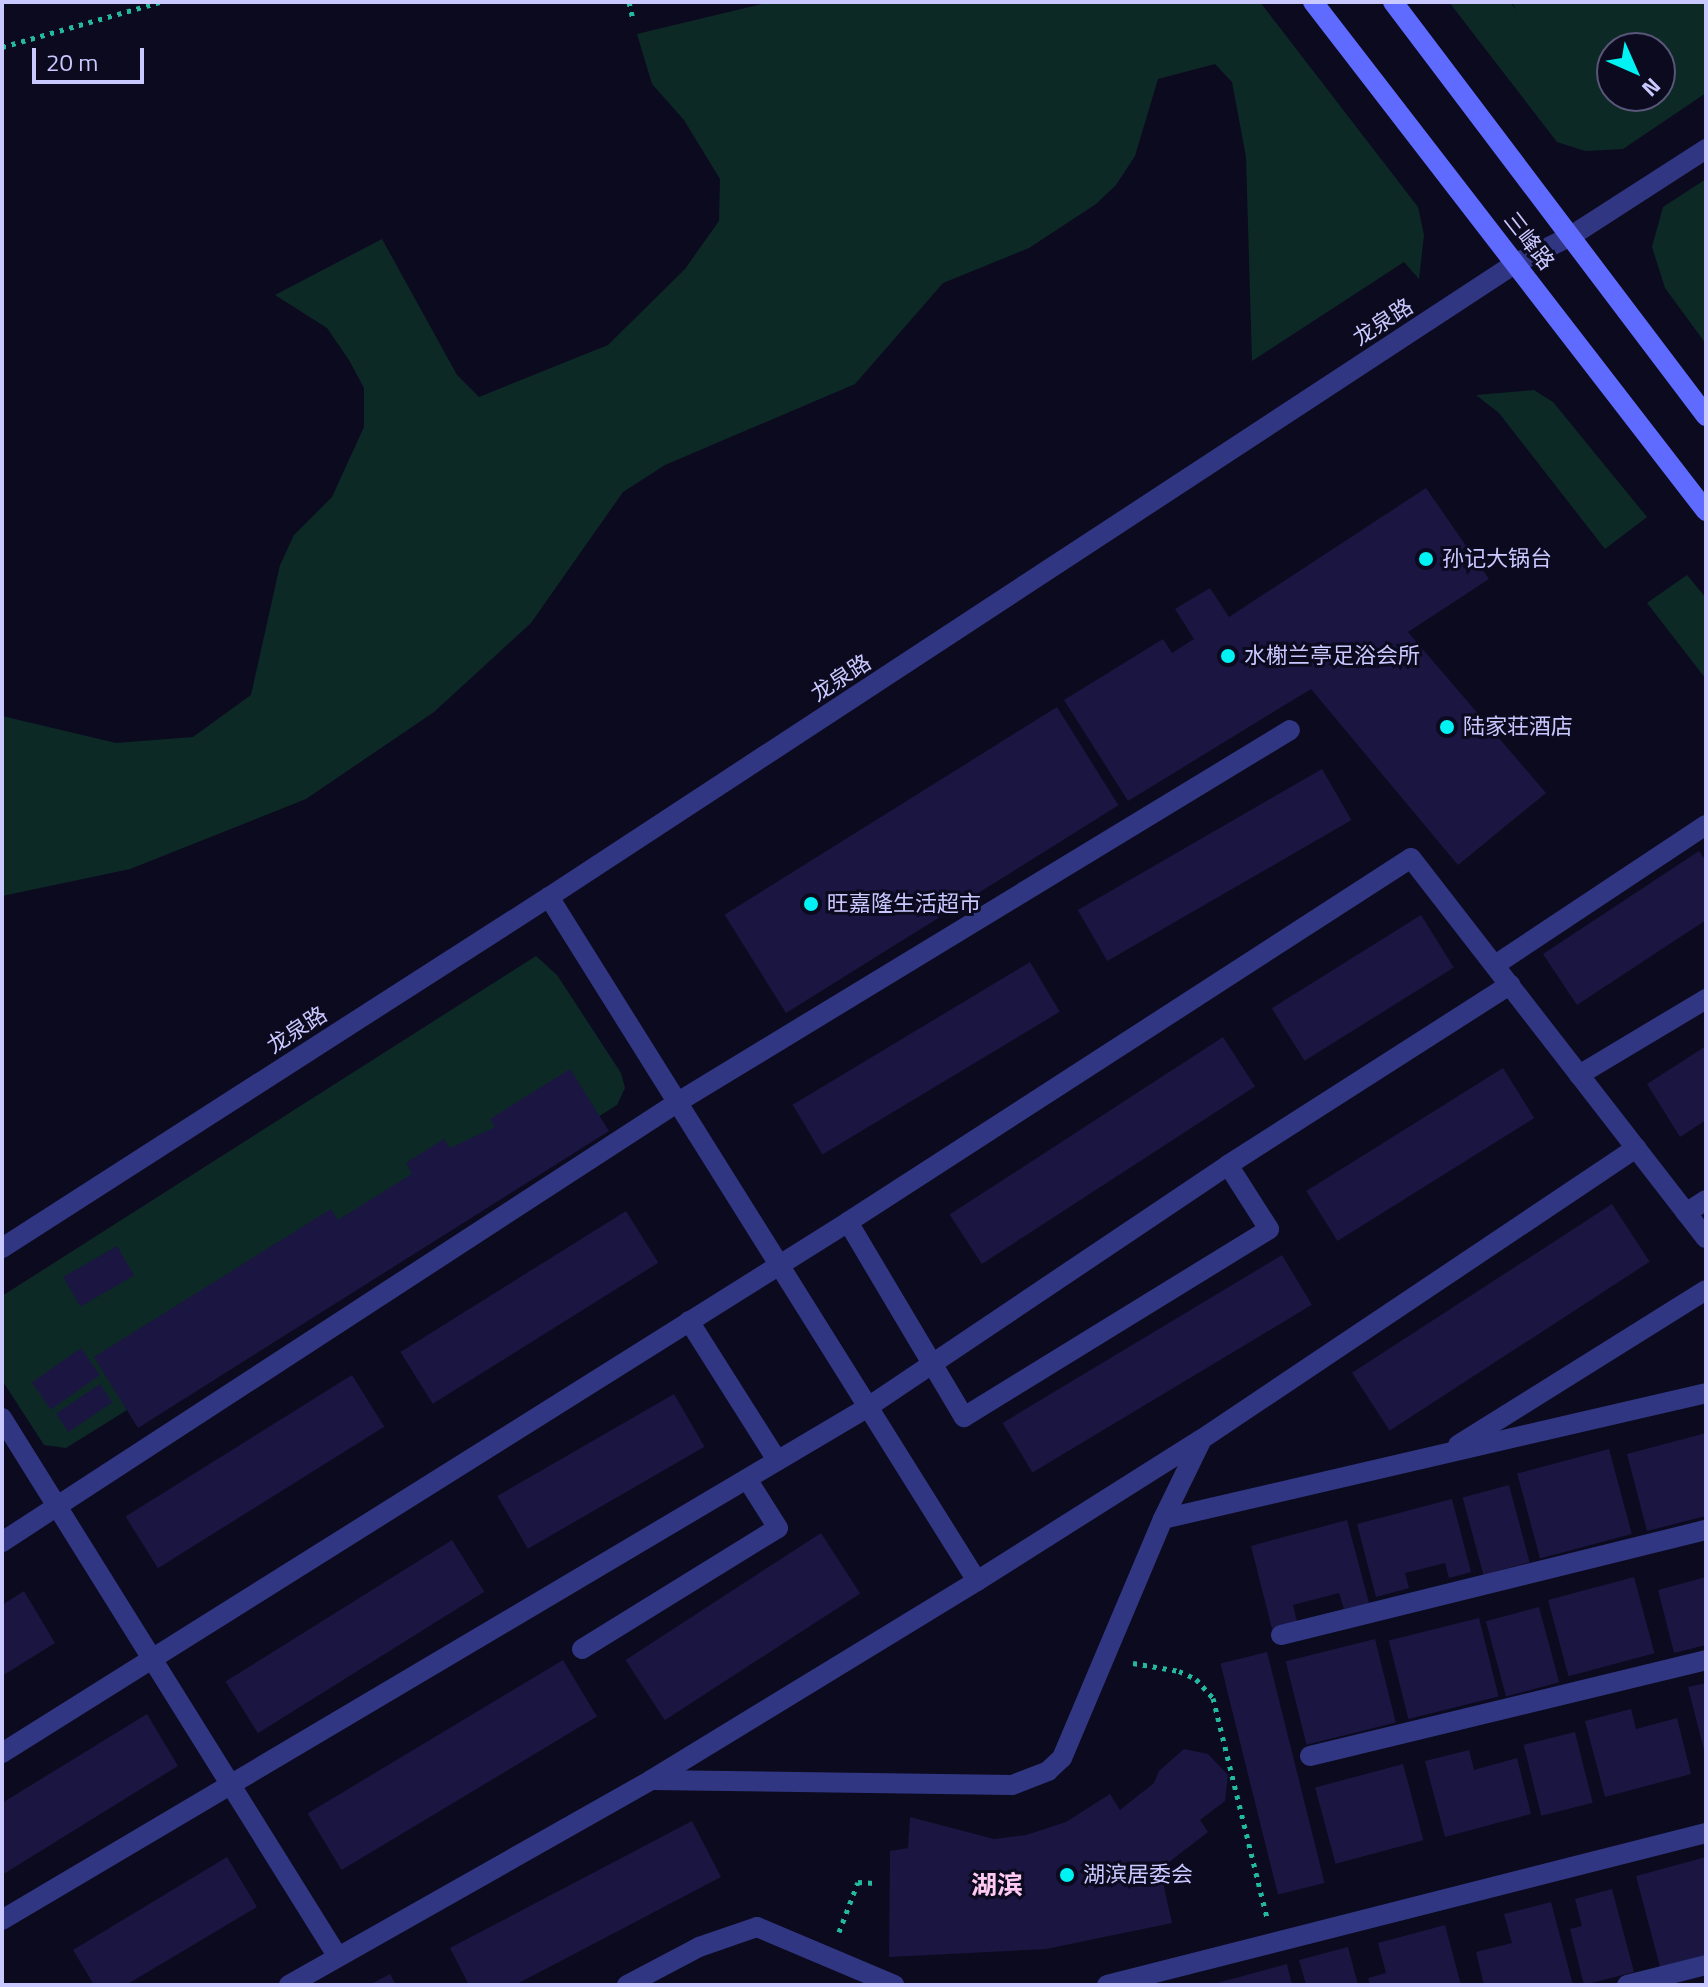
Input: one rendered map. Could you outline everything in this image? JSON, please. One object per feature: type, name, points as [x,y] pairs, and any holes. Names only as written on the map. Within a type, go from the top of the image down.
[{"type":"main road","name":"三峰路","points":[[1313,2],[1706,511]]},
{"type":"main road","name":"三峰路","points":[[1393,2],[1706,416]]},
{"type":"street","name":"龙泉路","points":[[2,1248],[549,897],[1516,263],[1571,236],[1706,149]]},
{"type":"street","points":[[2,1542],[678,1102],[1290,730]]},
{"type":"street","points":[[1495,965],[1706,825]]},
{"type":"street","points":[[2,1753],[848,1222],[1411,858],[1706,1238]]},
{"type":"street","points":[[549,897],[977,1581]]},
{"type":"street","points":[[2,1920],[868,1407],[1228,1165],[1510,985]]},
{"type":"street","points":[[1579,1075],[1706,999]]},
{"type":"street","points":[[289,1985],[651,1780],[977,1581],[1202,1439],[1636,1148]]},
{"type":"street","points":[[848,1222],[929,1364],[964,1417],[1269,1229],[1228,1165]]},
{"type":"street","points":[[1686,1213],[1706,1200]]},
{"type":"street","points":[[1444,1454],[1706,1290]]},
{"type":"street","points":[[689,1321],[777,1460]]},
{"type":"street","points":[[1163,1519],[1706,1393]]},
{"type":"street","points":[[2,1418],[338,1957]]},
{"type":"street","points":[[651,1780],[1012,1785],[1048,1771],[1062,1758],[1163,1519],[1202,1439]]},
{"type":"street","points":[[582,1649],[778,1528],[747,1479]]},
{"type":"street","points":[[1281,1635],[1706,1530]]},
{"type":"street","points":[[1310,1756],[1706,1660]]},
{"type":"street","points":[[1107,1985],[1706,1833]]},
{"type":"street","points":[[627,1985],[699,1947],[757,1927],[894,1985]]},
{"type":"street","points":[[1627,1985],[1706,1965]]},
{"type":"path","points":[[2,47],[160,2]]},
{"type":"path","points":[[629,2],[633,19]]},
{"type":"path","points":[[1104,1658],[1179,1671],[1196,1679],[1213,1698],[1273,1943]]},
{"type":"path","points":[[829,1959],[858,1882],[875,1883]]},
{"type":"green space","points":[[770,2],[1260,2],[1418,207],[1424,235],[1419,279],[1404,262],[1252,361],[1246,157],[1232,82],[1215,64],[1158,79],[1135,156],[1116,185],[1096,204],[1029,248],[943,283],[855,384],[665,465],[623,492],[531,623],[434,712],[306,799],[130,869],[2,896],[2,716],[116,743],[193,737],[251,695],[280,565],[294,535],[332,497],[364,427],[364,388],[349,360],[327,328],[275,295],[382,239],[457,375],[479,397],[608,345],[685,269],[719,221],[720,179],[684,120],[652,84],[637,34]]},
{"type":"green space","points":[[1449,2],[1510,2],[1516,10],[1512,2],[1706,2],[1706,93],[1623,149],[1585,151],[1557,142]]},
{"type":"green space","points":[[1706,179],[1706,344],[1665,288],[1652,247],[1663,207]]},
{"type":"green space","points":[[1534,390],[1553,402],[1647,517],[1605,549],[1499,413],[1476,395]]},
{"type":"green space","points":[[1687,575],[1706,598],[1706,679],[1647,603]]},
{"type":"green space","points":[[536,956],[557,975],[621,1073],[625,1088],[617,1105],[66,1448],[44,1445],[2,1380],[2,1296]]},
{"type":"building","points":[[1426,488],[1489,579],[1408,632],[1546,793],[1458,865],[1311,689],[1128,801],[1064,700],[1163,639],[1172,653],[1194,639],[1175,609],[1210,588],[1229,617]]},
{"type":"building","points":[[1057,707],[1118,805],[786,1013],[725,915]]},
{"type":"building","points":[[1322,769],[1352,820],[1107,961],[1078,910]]},
{"type":"building","points":[[1699,851],[1706,861],[1706,920],[1577,1005],[1543,954]]},
{"type":"building","points":[[1421,915],[1454,968],[1305,1061],[1272,1008]]},
{"type":"building","points":[[1030,962],[1060,1012],[822,1154],[793,1105]]},
{"type":"building","points":[[1223,1037],[1255,1086],[982,1264],[950,1215]]},
{"type":"building","points":[[1706,1046],[1706,1120],[1680,1137],[1647,1084]]},
{"type":"building","points":[[1503,1068],[1534,1118],[1338,1241],[1306,1191]]},
{"type":"building","points":[[570,1069],[609,1131],[138,1428],[94,1357],[331,1209],[338,1220],[412,1174],[406,1163],[444,1139],[450,1148],[495,1127],[490,1119]]},
{"type":"building","points":[[1612,1204],[1650,1262],[1390,1431],[1352,1373]]},
{"type":"building","points":[[626,1211],[658,1263],[433,1404],[400,1352]]},
{"type":"building","points":[[117,1246],[134,1275],[80,1306],[63,1277]]},
{"type":"building","points":[[1282,1255],[1312,1305],[1032,1473],[1003,1423]]},
{"type":"building","points":[[81,1348],[100,1375],[51,1409],[32,1382]]},
{"type":"building","points":[[352,1375],[384,1427],[158,1568],[126,1516]]},
{"type":"building","points":[[100,1384],[112,1402],[68,1432],[56,1414]]},
{"type":"building","points":[[674,1394],[704,1447],[528,1549],[497,1496]]},
{"type":"building","points":[[1706,1433],[1706,1516],[1647,1531],[1627,1454]]},
{"type":"building","points":[[1609,1449],[1632,1534],[1540,1559],[1517,1474]]},
{"type":"building","points":[[1509,1485],[1530,1562],[1483,1575],[1463,1497]]},
{"type":"building","points":[[1452,1499],[1471,1572],[1449,1578],[1445,1563],[1405,1573],[1409,1588],[1376,1597],[1357,1524]]},
{"type":"building","points":[[1347,1520],[1369,1603],[1344,1609],[1339,1593],[1293,1605],[1297,1622],[1272,1629],[1251,1546]]},
{"type":"building","points":[[821,1533],[860,1593],[665,1720],[626,1660]]},
{"type":"building","points":[[452,1540],[484,1592],[258,1733],[226,1681]]},
{"type":"building","points":[[1634,1577],[1654,1653],[1568,1676],[1548,1600]]},
{"type":"building","points":[[1706,1577],[1706,1645],[1674,1653],[1658,1590]]},
{"type":"building","points":[[24,1591],[55,1643],[2,1676],[2,1605]]},
{"type":"building","points":[[1539,1607],[1559,1682],[1506,1697],[1486,1621]]},
{"type":"building","points":[[1479,1618],[1499,1697],[1408,1719],[1389,1640]]},
{"type":"building","points":[[1375,1639],[1396,1722],[1307,1745],[1286,1661]]},
{"type":"building","points":[[1267,1652],[1325,1883],[1278,1895],[1220,1664]]},
{"type":"building","points":[[563,1660],[597,1717],[342,1870],[308,1813]]},
{"type":"building","points":[[1706,1683],[1706,1754],[1705,1754],[1688,1687]]},
{"type":"building","points":[[1631,1709],[1636,1729],[1677,1718],[1691,1774],[1605,1797],[1585,1721]]},
{"type":"building","points":[[147,1714],[178,1766],[2,1875],[2,1803]]},
{"type":"building","points":[[1575,1732],[1593,1803],[1541,1816],[1524,1745]]},
{"type":"building","points":[[1184,1749],[1208,1754],[1228,1775],[1225,1801],[1200,1820],[1208,1832],[1160,1869],[1172,1923],[1046,1949],[889,1957],[890,1851],[908,1848],[910,1817],[994,1839],[1026,1835],[1066,1822],[1110,1794],[1120,1810],[1154,1783],[1159,1771]]},
{"type":"building","points":[[1469,1750],[1474,1770],[1517,1758],[1531,1814],[1445,1837],[1425,1761]]},
{"type":"building","points":[[1403,1764],[1423,1840],[1336,1864],[1315,1788]]},
{"type":"building","points":[[692,1821],[721,1877],[515,1985],[469,1985],[450,1948]]},
{"type":"building","points":[[227,1857],[257,1907],[126,1985],[94,1985],[73,1950]]},
{"type":"building","points":[[1706,1857],[1706,1955],[1660,1967],[1636,1876]]},
{"type":"building","points":[[1612,1889],[1634,1972],[1584,1985],[1570,1929],[1582,1926],[1575,1899]]},
{"type":"building","points":[[1551,1902],[1573,1985],[1484,1985],[1476,1952],[1512,1943],[1504,1914]]},
{"type":"building","points":[[1445,1925],[1461,1985],[1370,1985],[1368,1978],[1386,1973],[1378,1943]]},
{"type":"building","points":[[1348,1947],[1358,1985],[1306,1985],[1299,1960]]},
{"type":"building","points":[[1287,1964],[1292,1985],[1217,1983]]},
{"type":"building","points":[[390,1974],[396,1985],[369,1985]]},
{"type":"place","name":"孙记大锅台","points":[[1426,559]]},
{"type":"place","name":"水榭兰亭足浴会所","points":[[1228,656]]},
{"type":"place","name":"陆家荘酒店","points":[[1447,727]]},
{"type":"place","name":"旺嘉隆生活超市","points":[[811,904]]},
{"type":"place","name":"湖滨居委会","points":[[1067,1875]]},
{"type":"district","name":"湖滨","points":[[997,1885]]}]
